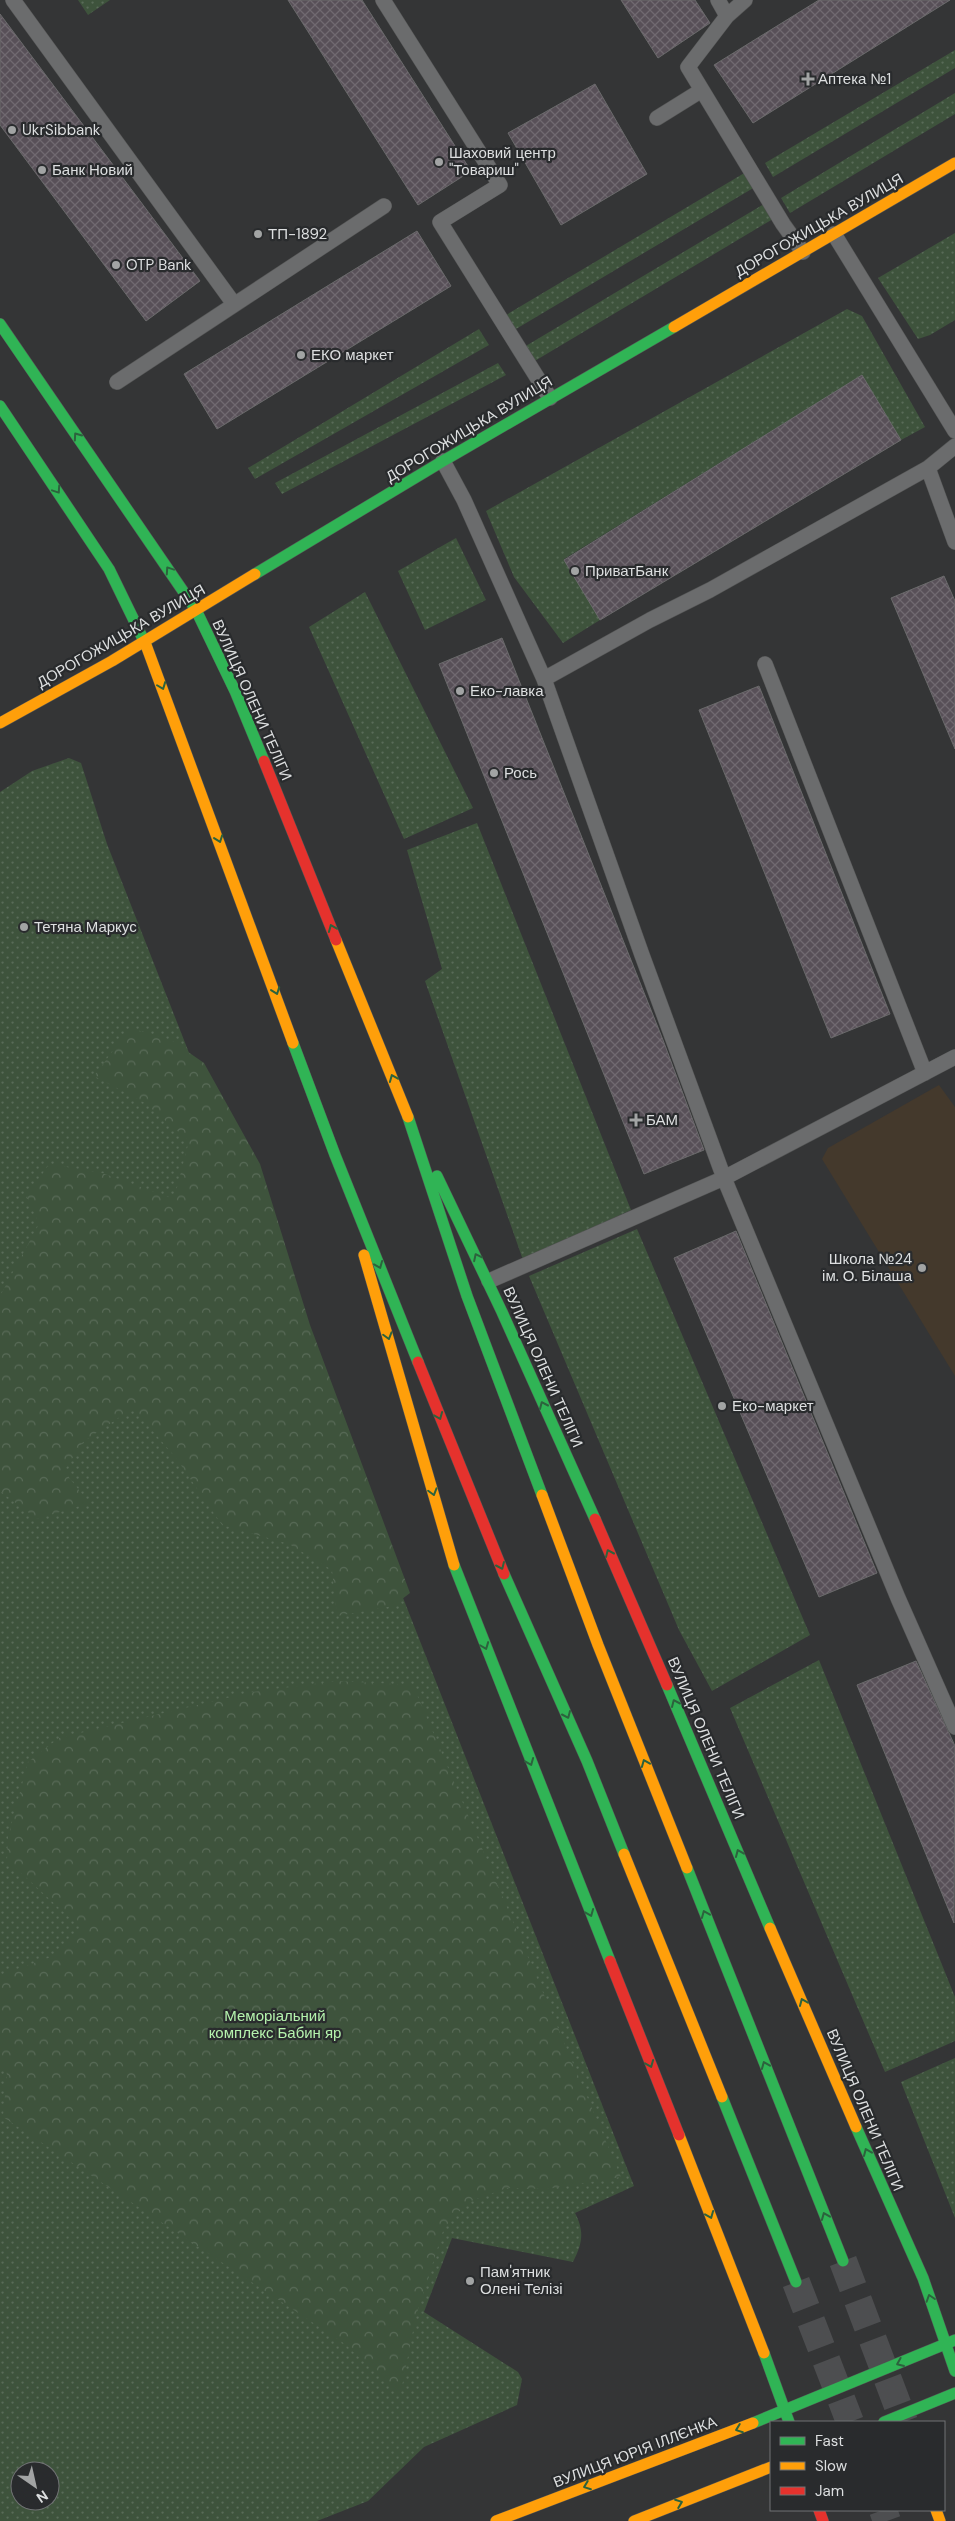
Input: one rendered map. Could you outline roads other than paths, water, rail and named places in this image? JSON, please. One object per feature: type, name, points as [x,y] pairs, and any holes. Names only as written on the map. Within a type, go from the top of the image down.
[{"type":"main road","name":"ДОРОГОЖИЦЬКА ВУЛИЦЯ","points":[[0,723],[145,641],[443,460],[955,163]]},
{"type":"main road","name":"ВУЛИЦЯ ОЛЕНИ ТЕЛІГИ","points":[[0,324],[196,610],[235,691],[411,1124],[467,1296],[598,1645],[843,2261]]},
{"type":"main road","points":[[0,406],[109,569],[145,641],[335,1155],[491,1544],[587,1761],[796,2282]]},
{"type":"main road","name":"ВУЛИЦЯ ОЛЕНИ ТЕЛІГИ","points":[[411,1124],[489,1281],[680,1715],[950,2342],[955,2371]]},
{"type":"main road","points":[[335,1155],[453,1562],[759,2339],[787,2417]]},
{"type":"main road","name":"ВУЛИЦЯ ЮРІЯ ІЛЛЄНКА","points":[[787,2417],[950,2342]]},
{"type":"main road","points":[[886,2421],[955,2393]]},
{"type":"main road","name":"ВУЛИЦЯ ЮРІЯ ІЛЛЄНКА","points":[[496,2521],[770,2423]]},
{"type":"main road","points":[[634,2521],[770,2467]]},
{"type":"lane","points":[[13,0],[234,304]]},
{"type":"lane","points":[[383,0],[500,185],[440,222],[550,398]]},
{"type":"lane","points":[[718,0],[727,16]]},
{"type":"lane","points":[[745,0],[727,16],[688,67],[783,224],[803,252]]},
{"type":"lane","points":[[656,118],[702,90]]},
{"type":"lane","points":[[117,382],[384,206]]},
{"type":"lane","points":[[834,234],[955,431]]},
{"type":"lane","points":[[544,679],[650,620],[710,590],[928,468],[955,446]]},
{"type":"lane","points":[[443,460],[464,500],[544,679],[724,1178],[898,1598],[955,1727]]},
{"type":"lane","points":[[928,468],[955,542]]},
{"type":"lane","points":[[765,664],[925,1072]]},
{"type":"lane","points":[[489,1281],[724,1178],[955,1057]]},
{"type":"tunnel","points":[[843,2261],[904,2421]]},
{"type":"tunnel","points":[[796,2282],[850,2421]]},
{"type":"tunnel","points":[[883,2511],[887,2521]]},
{"type":"place","name":"Аптека №1","points":[[808,79]]},
{"type":"place","name":"UkrSibbank","points":[[12,130]]},
{"type":"place","name":"Шаховий центр \"Товариш\"","points":[[439,162]]},
{"type":"place","name":"Банк Новий","points":[[42,170]]},
{"type":"place","name":"ТП-1892","points":[[258,234]]},
{"type":"place","name":"OTP Bank","points":[[116,265]]},
{"type":"place","name":"ЕКО маркет","points":[[301,355]]},
{"type":"place","name":"ПриватБанк","points":[[575,571]]},
{"type":"place","name":"Еко-лавка","points":[[460,691]]},
{"type":"place","name":"Рось","points":[[494,773]]},
{"type":"place","name":"Тетяна Маркус","points":[[24,927]]},
{"type":"place","name":"БАМ","points":[[636,1120]]},
{"type":"place","name":"Школа №24 ім. О. Білаша","points":[[922,1268]]},
{"type":"place","name":"Еко-маркет","points":[[722,1406]]},
{"type":"place","name":"Пам'ятник Олені Телізі","points":[[470,2281]]},
{"type":"park label","name":"Меморіальний комплекс Бабин яр","points":[[275,2024]]}]
